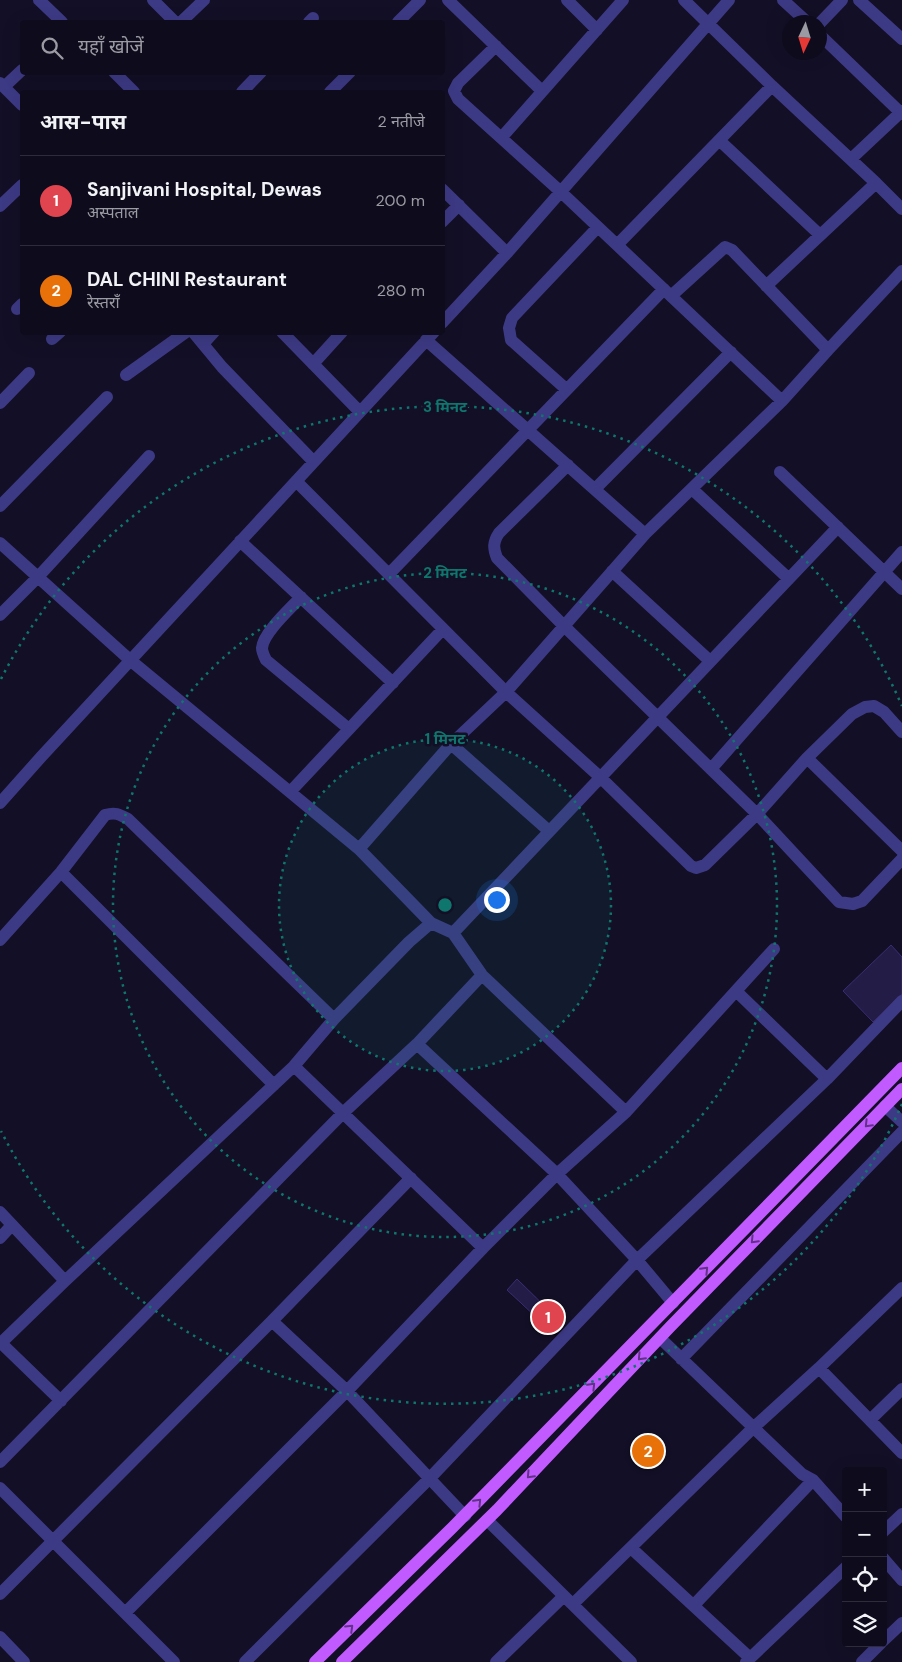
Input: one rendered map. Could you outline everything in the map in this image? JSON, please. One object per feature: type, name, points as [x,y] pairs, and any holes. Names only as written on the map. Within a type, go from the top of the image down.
[{"type":"main road","points":[[315,1662],[465,1516],[902,1068]]},
{"type":"main road","points":[[342,1662],[487,1520],[660,1338],[902,1089]]},
{"type":"street","points":[[39,0],[60,20]]},
{"type":"street","points":[[153,0],[173,20]]},
{"type":"street","points":[[183,20],[204,0]]},
{"type":"street","points":[[400,20],[420,0]]},
{"type":"street","points":[[448,0],[542,91]]},
{"type":"street","points":[[567,0],[597,30]]},
{"type":"street","points":[[502,137],[623,0]]},
{"type":"street","points":[[684,0],[902,209]]},
{"type":"street","points":[[445,320],[562,192],[729,0]]},
{"type":"street","points":[[783,0],[799,15]]},
{"type":"street","points":[[827,16],[842,0]]},
{"type":"street","points":[[859,0],[902,39]]},
{"type":"street","points":[[827,42],[901,112],[851,159]]},
{"type":"street","points":[[496,46],[458,83],[454,91],[458,99],[562,192],[782,401]]},
{"type":"street","points":[[20,72],[2,85],[20,103]]},
{"type":"street","points":[[122,75],[133,90]]},
{"type":"street","points":[[244,90],[258,75]]},
{"type":"street","points":[[332,90],[347,75]]},
{"type":"street","points":[[617,246],[772,86]]},
{"type":"street","points":[[719,140],[820,235]]},
{"type":"street","points":[[766,286],[876,183]]},
{"type":"street","points":[[0,206],[20,187]]},
{"type":"street","points":[[445,192],[507,253]]},
{"type":"street","points":[[445,219],[459,205]]},
{"type":"street","points":[[566,389],[511,340],[509,328],[512,318],[598,227]]},
{"type":"street","points":[[389,574],[566,389],[668,293],[725,248],[732,250],[828,350]]},
{"type":"street","points":[[359,849],[451,744],[506,692],[645,534],[782,401],[902,270]]},
{"type":"street","points":[[285,335],[360,412]]},
{"type":"street","points":[[313,364],[339,335]]},
{"type":"street","points":[[126,375],[195,336],[222,367],[314,462]]},
{"type":"street","points":[[0,803],[430,336],[528,429],[645,534]]},
{"type":"street","points":[[595,489],[730,352]]},
{"type":"street","points":[[0,403],[29,372]]},
{"type":"street","points":[[0,506],[106,397]]},
{"type":"street","points":[[0,615],[38,577],[149,456]]},
{"type":"street","points":[[568,465],[499,533],[494,540],[494,550],[497,558],[757,814],[839,902],[853,904],[862,901],[902,859]]},
{"type":"street","points":[[780,472],[902,589]]},
{"type":"street","points":[[296,481],[506,692],[600,777],[691,866],[696,868],[705,865],[757,814],[807,758],[852,714],[864,706],[874,706],[884,712],[902,732]]},
{"type":"street","points":[[692,489],[788,579]]},
{"type":"street","points":[[453,933],[838,527]]},
{"type":"street","points":[[240,541],[393,683]]},
{"type":"street","points":[[0,543],[130,660],[359,849],[431,923],[453,933],[482,975],[626,1112]]},
{"type":"street","points":[[711,769],[902,552]]},
{"type":"street","points":[[612,571],[710,661]]},
{"type":"street","points":[[301,597],[266,636],[262,648],[263,654],[266,660],[349,729]]},
{"type":"street","points":[[290,792],[443,629]]},
{"type":"street","points":[[451,744],[550,830]]},
{"type":"street","points":[[807,758],[902,851]]},
{"type":"street","points":[[0,940],[61,872],[105,815],[118,814],[128,819],[334,1018]]},
{"type":"street","points":[[61,872],[274,1085]]},
{"type":"street","points":[[61,1401],[1,1343],[294,1066],[334,1018],[408,942],[431,923]]},
{"type":"street","points":[[125,1613],[348,1391],[483,1248],[557,1174],[626,1112],[774,949]]},
{"type":"street","points":[[0,1462],[343,1113],[417,1044],[482,975]]},
{"type":"street","points":[[736,991],[826,1079]]},
{"type":"street","points":[[245,1662],[430,1478],[637,1260],[826,1079],[902,1001]]},
{"type":"street","points":[[417,1044],[557,1174],[637,1260],[673,1303]]},
{"type":"street","points":[[294,1066],[483,1248]]},
{"type":"street","points":[[886,1106],[902,1122]]},
{"type":"street","points":[[681,1359],[902,1132]]},
{"type":"street","points":[[0,1594],[272,1321],[411,1178]]},
{"type":"street","points":[[0,1212],[65,1281]]},
{"type":"street","points":[[0,1238],[12,1225]]},
{"type":"street","points":[[496,1662],[631,1548],[753,1428],[902,1288]]},
{"type":"street","points":[[272,1321],[348,1391],[465,1516]]},
{"type":"street","points":[[660,1338],[802,1474],[812,1480],[842,1513]]},
{"type":"street","points":[[819,1368],[902,1452]]},
{"type":"street","points":[[870,1420],[902,1389]]},
{"type":"street","points":[[694,1605],[812,1480]]},
{"type":"street","points":[[0,1488],[174,1662]]},
{"type":"street","points":[[887,1528],[902,1514]]},
{"type":"street","points":[[487,1520],[630,1661]]},
{"type":"street","points":[[631,1548],[694,1605],[748,1660],[842,1571]]},
{"type":"street","points":[[887,1563],[902,1580]]},
{"type":"street","points":[[887,1637],[902,1623]]},
{"type":"street","points":[[0,1637],[24,1662]]},
{"type":"street","points":[[862,1662],[877,1647]]},
{"type":"building","points":[[891,945],[902,957],[902,994],[873,1022],[843,991]]},
{"type":"building","points":[[517,1279],[560,1321],[551,1331],[507,1290]]},
{"type":"place","name":"Sanjivani Hospital, Dewas","points":[[548,1317]]},
{"type":"place","name":"DAL CHINI Restaurant","points":[[648,1451]]}]
